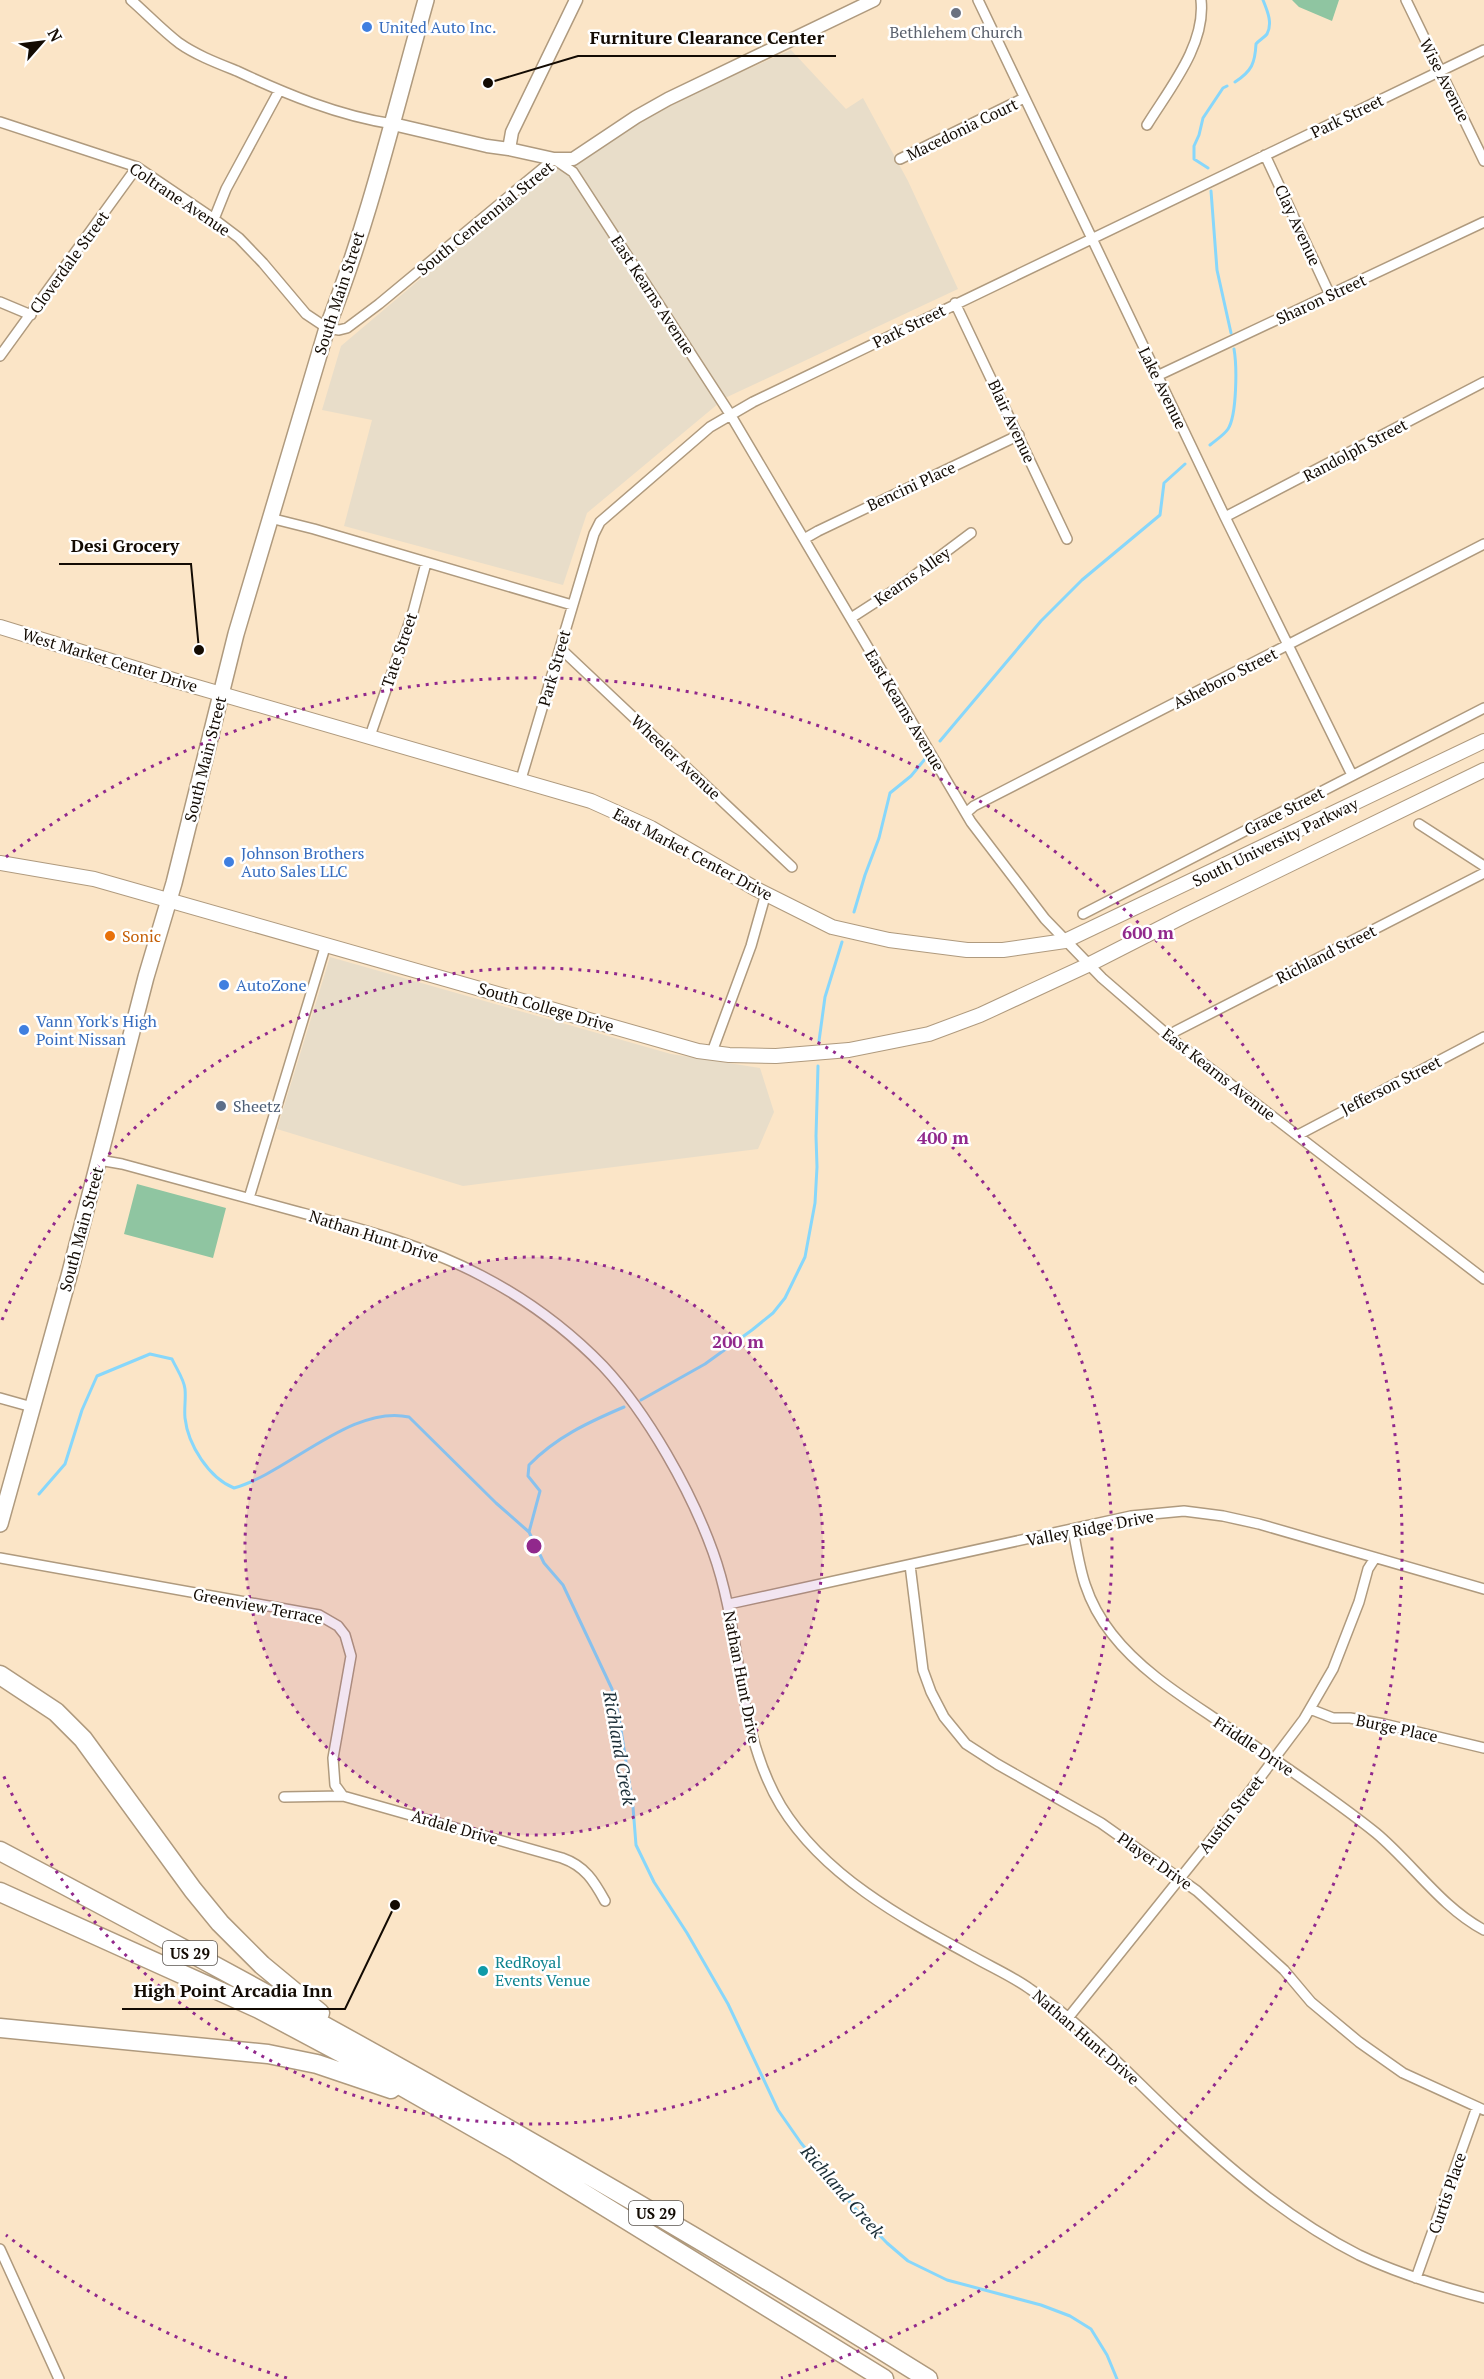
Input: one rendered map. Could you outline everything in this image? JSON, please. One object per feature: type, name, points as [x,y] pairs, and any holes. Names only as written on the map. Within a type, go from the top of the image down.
[{"type":"highway","points":[[0,1675],[56,1712],[83,1739],[193,1890],[237,1940],[300,1998],[325,2017],[356,2035],[380,2056]]},
{"type":"highway","name":"US 29","points":[[0,1851],[380,2056],[686,2230],[928,2379]]},
{"type":"highway","name":"US 29","points":[[0,1892],[259,2009],[358,2061],[524,2156],[884,2379]]},
{"type":"highway","points":[[0,2028],[189,2044],[268,2054],[317,2064],[424,2100]]},
{"type":"main road","name":"South Main Street","points":[[0,1524],[146,977],[169,901],[221,693],[327,328],[345,284],[393,124],[426,0]]},
{"type":"main road","name":"West Market Center Drive","points":[[0,627],[221,693]]},
{"type":"main road","name":"East Market Center Drive","points":[[221,693],[591,801],[651,828],[766,893],[832,927],[889,940],[967,950],[1003,950],[1065,941]]},
{"type":"main road","name":"South University Parkway","points":[[1065,941],[1484,741]]},
{"type":"main road","name":"South University Parkway","points":[[1088,965],[1185,915],[1484,770]]},
{"type":"main road","name":"South College Drive","points":[[0,863],[94,879],[698,1051],[729,1055],[776,1056],[849,1050],[930,1034],[980,1015],[1088,965]]},
{"type":"street","points":[[131,0],[178,42],[195,52],[279,91],[368,120],[393,124]]},
{"type":"street","points":[[508,149],[512,132],[576,0]]},
{"type":"street","name":"South Centennial Street","points":[[327,328],[339,330],[346,328],[554,159],[573,159],[636,117],[668,99],[874,0]]},
{"type":"street","name":"Lake Avenue","points":[[978,0],[1225,517],[1352,775]]},
{"type":"street","points":[[1146,125],[1194,47],[1200,31],[1201,0]]},
{"type":"street","name":"Wise Avenue","points":[[1406,0],[1484,161]]},
{"type":"street","name":"Park Street","points":[[521,779],[594,534],[606,515],[711,427],[730,414],[1091,237],[1484,50]]},
{"type":"street","points":[[214,219],[226,189],[279,91]]},
{"type":"street","name":"Macedonia Court","points":[[900,159],[1024,98]]},
{"type":"street","name":"Coltrane Avenue","points":[[0,122],[136,167],[239,238],[306,314],[327,328]]},
{"type":"street","name":"East Kearns Avenue","points":[[393,124],[554,159],[573,172],[730,414],[966,813],[1044,920],[1088,965],[1170,1036],[1484,1279]]},
{"type":"street","name":"Clay Avenue","points":[[1265,155],[1330,295]]},
{"type":"street","name":"Cloverdale Street","points":[[0,356],[136,167]]},
{"type":"street","name":"Sharon Street","points":[[1157,376],[1484,222]]},
{"type":"street","points":[[0,302],[31,315]]},
{"type":"street","name":"Blair Avenue","points":[[956,303],[1067,539]]},
{"type":"street","name":"Randolph Street","points":[[1225,517],[1484,382]]},
{"type":"street","name":"Bencini Place","points":[[804,539],[1018,435]]},
{"type":"street","points":[[270,518],[572,605]]},
{"type":"street","name":"Kearns Alley","points":[[851,618],[899,587],[971,533]]},
{"type":"street","name":"Asheboro Street","points":[[966,813],[974,806],[1484,544]]},
{"type":"street","name":"Tate Street","points":[[370,736],[413,612],[426,563]]},
{"type":"street","name":"Wheeler Avenue","points":[[560,648],[792,867]]},
{"type":"street","name":"Grace Street","points":[[1083,914],[1484,708]]},
{"type":"street","points":[[1419,824],[1484,866]]},
{"type":"street","name":"Richland Street","points":[[1170,1036],[1484,873]]},
{"type":"street","points":[[712,1052],[751,946],[766,893]]},
{"type":"street","points":[[249,1198],[326,944]]},
{"type":"street","name":"Jefferson Street","points":[[1298,1135],[1484,1037]]},
{"type":"street","name":"Nathan Hunt Drive","points":[[99,1160],[249,1198],[403,1242],[484,1277],[545,1316],[603,1366],[663,1450],[705,1530],[722,1576],[729,1604],[747,1713],[758,1756],[774,1792],[801,1832],[822,1856],[881,1903],[929,1933],[1029,1988],[1068,2018],[1185,2127],[1265,2195],[1331,2240],[1362,2256],[1416,2278],[1484,2298]]},
{"type":"street","points":[[0,1398],[32,1407]]},
{"type":"street","name":"Valley Ridge Drive","points":[[729,1604],[1131,1516],[1184,1511],[1259,1524],[1484,1589]]},
{"type":"street","name":"Friddle Drive","points":[[1073,1529],[1080,1573],[1088,1596],[1112,1635],[1128,1652],[1162,1683],[1320,1789],[1404,1857],[1439,1896],[1462,1916],[1484,1929]]},
{"type":"street","name":"Greenview Terrace","points":[[0,1558],[319,1615],[328,1619],[345,1635],[351,1656],[333,1758],[335,1785],[343,1796]]},
{"type":"street","name":"Austin Street","points":[[1068,2018],[1310,1709],[1333,1669],[1359,1602],[1368,1569],[1375,1558]]},
{"type":"street","name":"Player Drive","points":[[910,1564],[923,1670],[931,1692],[957,1734],[978,1752],[1101,1823],[1197,1891],[1284,1970],[1311,2002],[1359,2042],[1403,2073],[1481,2108]]},
{"type":"street","name":"Burge Place","points":[[1310,1709],[1333,1718],[1350,1718],[1384,1724],[1484,1748]]},
{"type":"street","name":"Ardale Drive","points":[[284,1797],[343,1796],[571,1861],[591,1876],[605,1901]]},
{"type":"street","name":"Curtis Place","points":[[1416,2278],[1481,2108]]},
{"type":"street","points":[[0,2249],[59,2379]]},
{"type":"shaded area","points":[[791,50],[846,109],[863,98],[908,181],[958,289],[725,398],[587,513],[563,585],[344,526],[372,420],[322,410],[341,346],[549,170],[578,163],[641,121],[714,84]]},
{"type":"shaded area","points":[[330,957],[671,1054],[760,1068],[774,1112],[758,1149],[463,1186],[277,1129]]},
{"type":"green space","points":[[1292,0],[1339,0],[1332,21],[1299,7]]},
{"type":"green space","points":[[137,1184],[226,1208],[213,1258],[124,1234]]},
{"type":"waterway","points":[[1235,82],[1249,70],[1255,56],[1256,44],[1269,30],[1269,17],[1263,0]]},
{"type":"waterway","points":[[1208,168],[1194,159],[1194,146],[1203,118],[1223,88],[1227,86]]},
{"type":"waterway","points":[[1211,191],[1217,270],[1231,333]]},
{"type":"waterway","points":[[1210,445],[1228,429],[1231,422],[1236,390],[1234,349]]},
{"type":"waterway","points":[[940,741],[1041,621],[1082,580],[1160,515],[1164,483],[1185,464]]},
{"type":"waterway","points":[[854,912],[879,838],[890,793],[911,776],[925,759]]},
{"type":"waterway","points":[[819,1041],[825,997],[842,942]]},
{"type":"waterway","points":[[641,1400],[705,1364],[773,1313],[785,1298],[805,1257],[815,1203],[818,1066]]},
{"type":"waterway","name":"Richland Creek","points":[[39,1494],[65,1464],[82,1410],[97,1376],[150,1354],[172,1359],[184,1385],[185,1418],[190,1439],[208,1469],[234,1488],[255,1480],[320,1442],[365,1420],[387,1416],[409,1417],[496,1503],[529,1532],[544,1563],[563,1585],[612,1689],[619,1717],[633,1807],[636,1845],[654,1882],[728,2004],[778,2110],[801,2143],[863,2218],[908,2261],[947,2280],[1041,2305],[1070,2316],[1091,2329],[1107,2355],[1117,2379]]},
{"type":"waterway","points":[[529,1532],[540,1491],[528,1476],[529,1465],[562,1438],[624,1407]]},
{"type":"place","name":"Bethlehem Church","points":[[956,13]]},
{"type":"place","name":"United Auto Inc.","points":[[367,27]]},
{"type":"place","name":"Furniture Clearance Center","points":[[488,83]]},
{"type":"place","name":"Desi Grocery","points":[[199,650]]},
{"type":"place","name":"Johnson Brothers Auto Sales LLC","points":[[229,862]]},
{"type":"place","name":"Sonic","points":[[110,936]]},
{"type":"place","name":"AutoZone","points":[[224,985]]},
{"type":"place","name":"Vann York's High Point Nissan","points":[[24,1030]]},
{"type":"place","name":"Sheetz","points":[[221,1106]]},
{"type":"place","name":"High Point Arcadia Inn","points":[[395,1905]]},
{"type":"place","name":"RedRoyal Events Venue","points":[[483,1971]]}]
